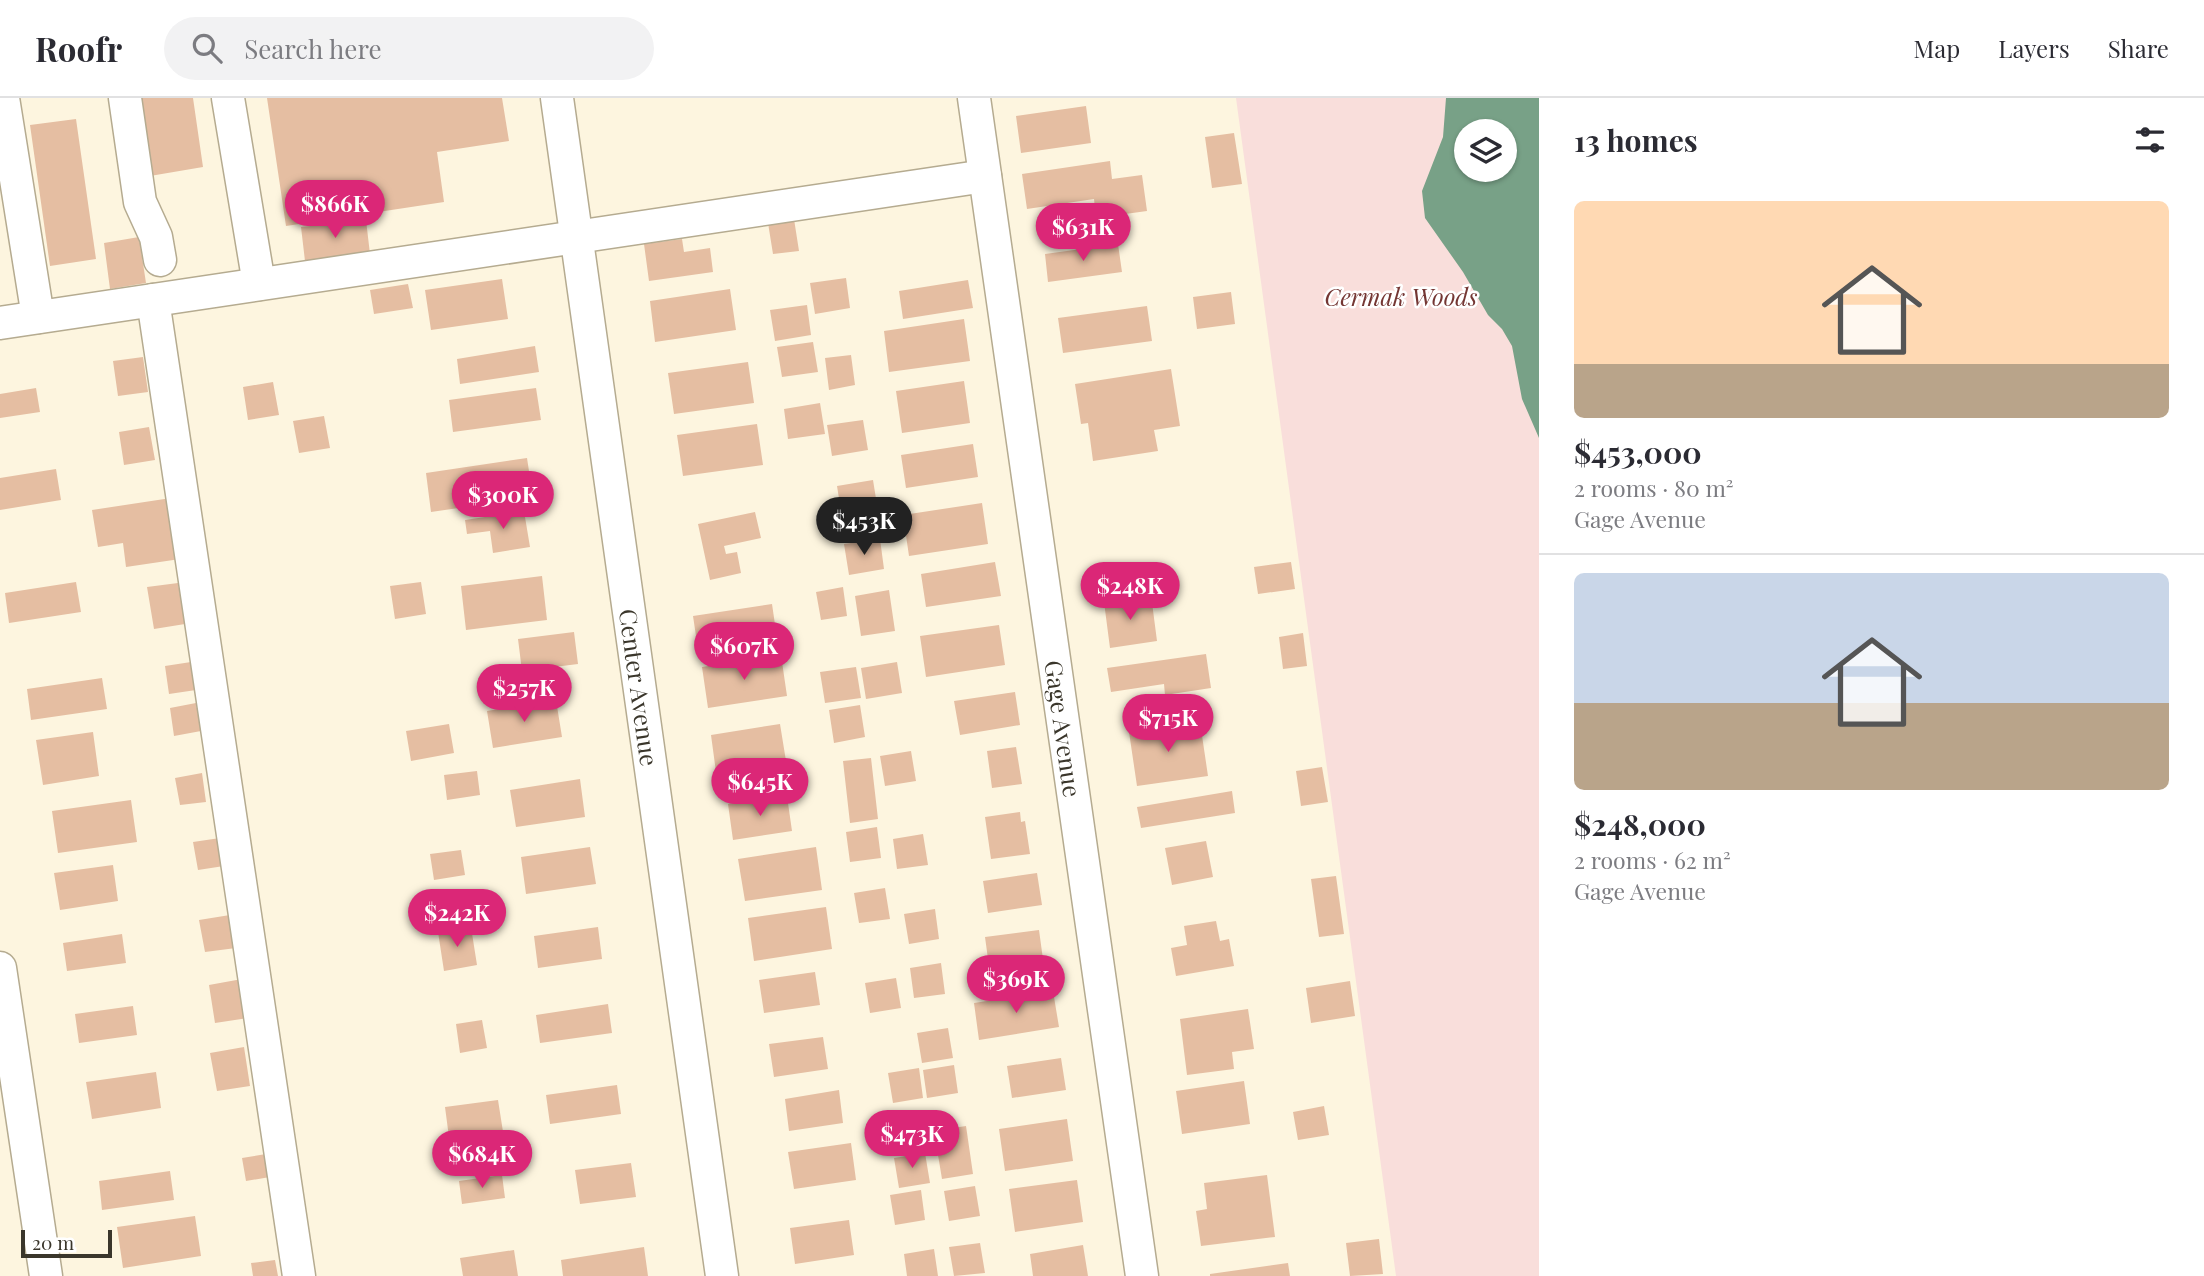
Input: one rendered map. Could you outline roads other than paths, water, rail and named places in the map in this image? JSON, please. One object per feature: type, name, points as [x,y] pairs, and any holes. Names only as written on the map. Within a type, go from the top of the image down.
[{"type":"street","points":[[3,98],[38,317]]},
{"type":"street","points":[[125,98],[140,202],[156,237],[160,260]]},
{"type":"street","points":[[228,98],[259,285]]},
{"type":"street","name":"Center Avenue","points":[[557,98],[722,1276]]},
{"type":"street","name":"Gage Avenue","points":[[974,98],[1142,1276]]},
{"type":"street","points":[[0,323],[985,176]]},
{"type":"street","points":[[153,300],[299,1276]]},
{"type":"street","points":[[0,968],[46,1276]]},
{"type":"park label","name":"Cermak Woods","points":[[1401,296]]}]
